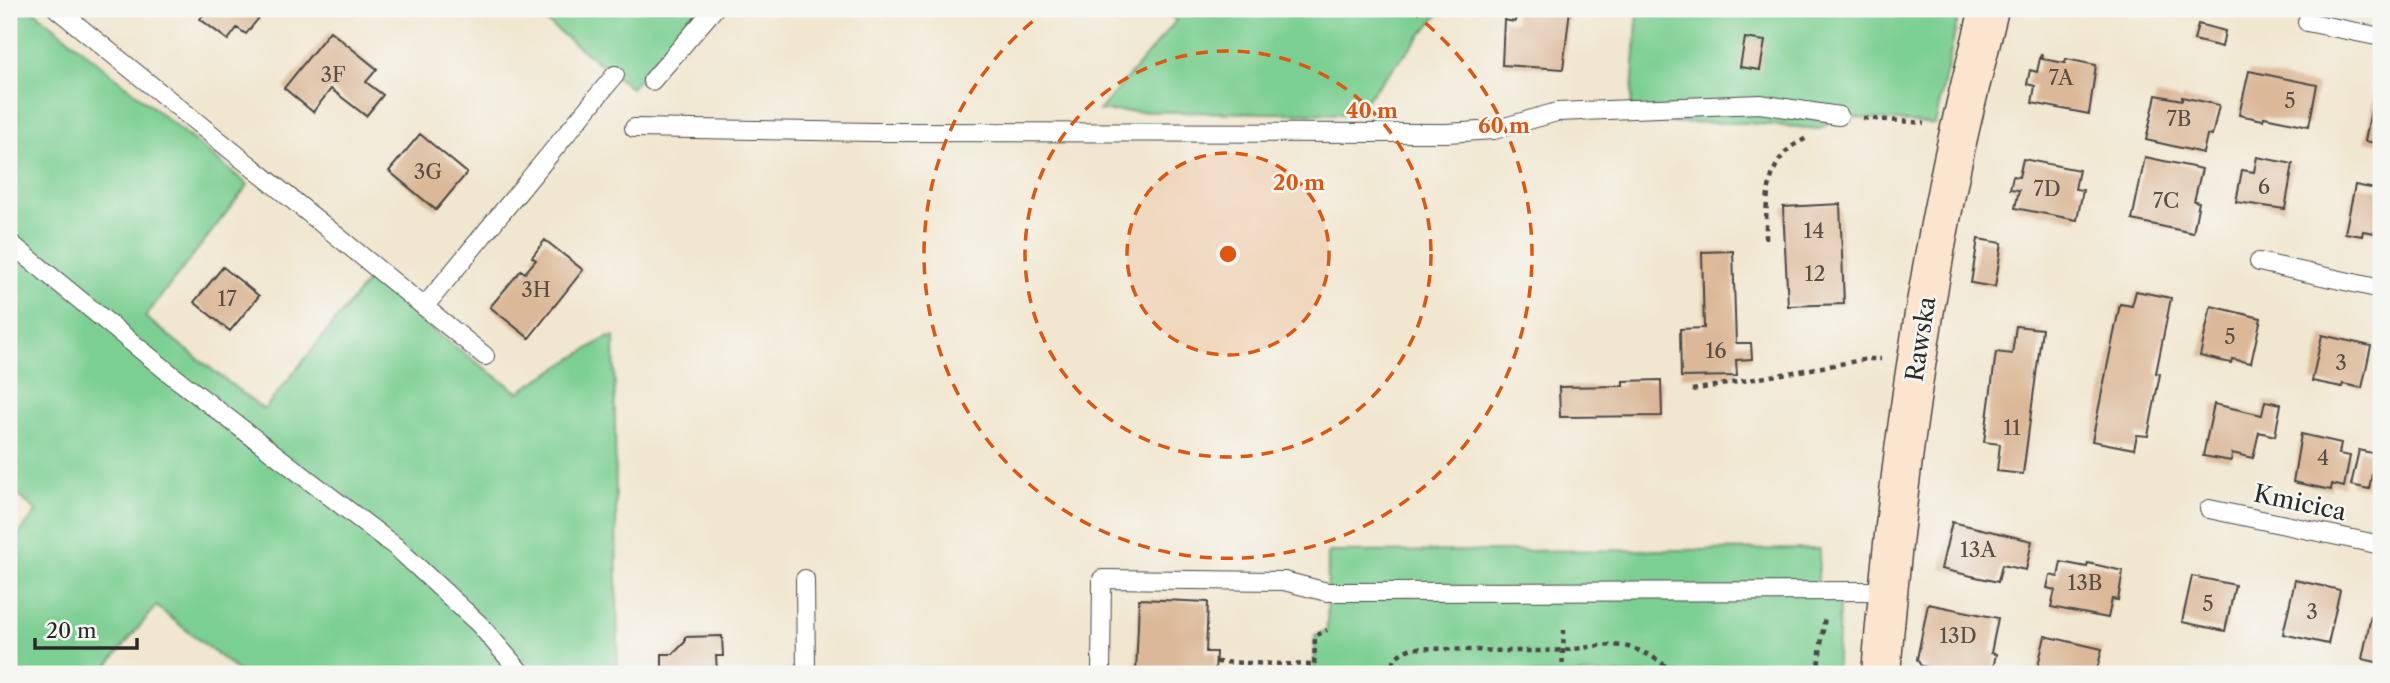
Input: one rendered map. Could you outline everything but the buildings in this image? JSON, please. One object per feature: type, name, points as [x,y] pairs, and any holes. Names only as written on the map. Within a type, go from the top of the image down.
[{"type":"street","name":"Rawska","points":[[1881,674],[1887,591],[1917,358],[1950,174],[1989,9]]},
{"type":"lane","points":[[57,9],[485,356]]},
{"type":"lane","points":[[652,81],[714,9]]},
{"type":"lane","points":[[2307,22],[2381,37]]},
{"type":"lane","points":[[424,307],[615,75]]},
{"type":"lane","points":[[634,128],[873,132],[1447,133],[1494,130],[1557,112],[1760,104],[1839,116]]},
{"type":"lane","points":[[9,242],[173,376],[396,547],[480,624],[523,674]]},
{"type":"lane","points":[[2259,262],[2381,289]]},
{"type":"lane","name":"Kmicica","points":[[2209,509],[2381,545]]},
{"type":"lane","points":[[805,579],[806,674]]},
{"type":"lane","points":[[1101,674],[1102,579],[1284,581],[1327,592],[1887,591]]},
{"type":"path","points":[[1766,239],[1767,196],[1782,157],[1790,147],[1839,116],[1961,127]]},
{"type":"path","points":[[1692,390],[1868,359],[1917,358]]},
{"type":"path","points":[[1817,674],[1829,591]]},
{"type":"path","points":[[1314,674],[1315,636],[1327,630]]},
{"type":"path","points":[[1562,674],[1564,630]]},
{"type":"path","points":[[1390,674],[1398,654],[1412,648],[1563,650],[1606,646],[1626,646],[1653,657],[1674,674]]},
{"type":"path","points":[[1216,662],[1314,665]]},
{"type":"green space","points":[[9,9],[32,9],[248,185],[145,317],[264,410],[369,279],[432,330],[518,392],[606,338],[614,337],[618,674],[242,674],[156,606],[101,674],[9,674],[9,547],[37,511],[9,488]]},
{"type":"green space","points":[[530,9],[698,9],[631,88]]},
{"type":"green space","points":[[1163,9],[1443,9],[1354,114],[1099,111],[1176,21]]},
{"type":"green space","points":[[1638,9],[1960,9],[1935,124],[1839,116],[1820,129],[1747,123],[1630,122]]},
{"type":"green space","points":[[1820,549],[1817,590],[1840,590],[1836,674],[1314,674],[1315,636],[1327,630],[1328,552]]}]
